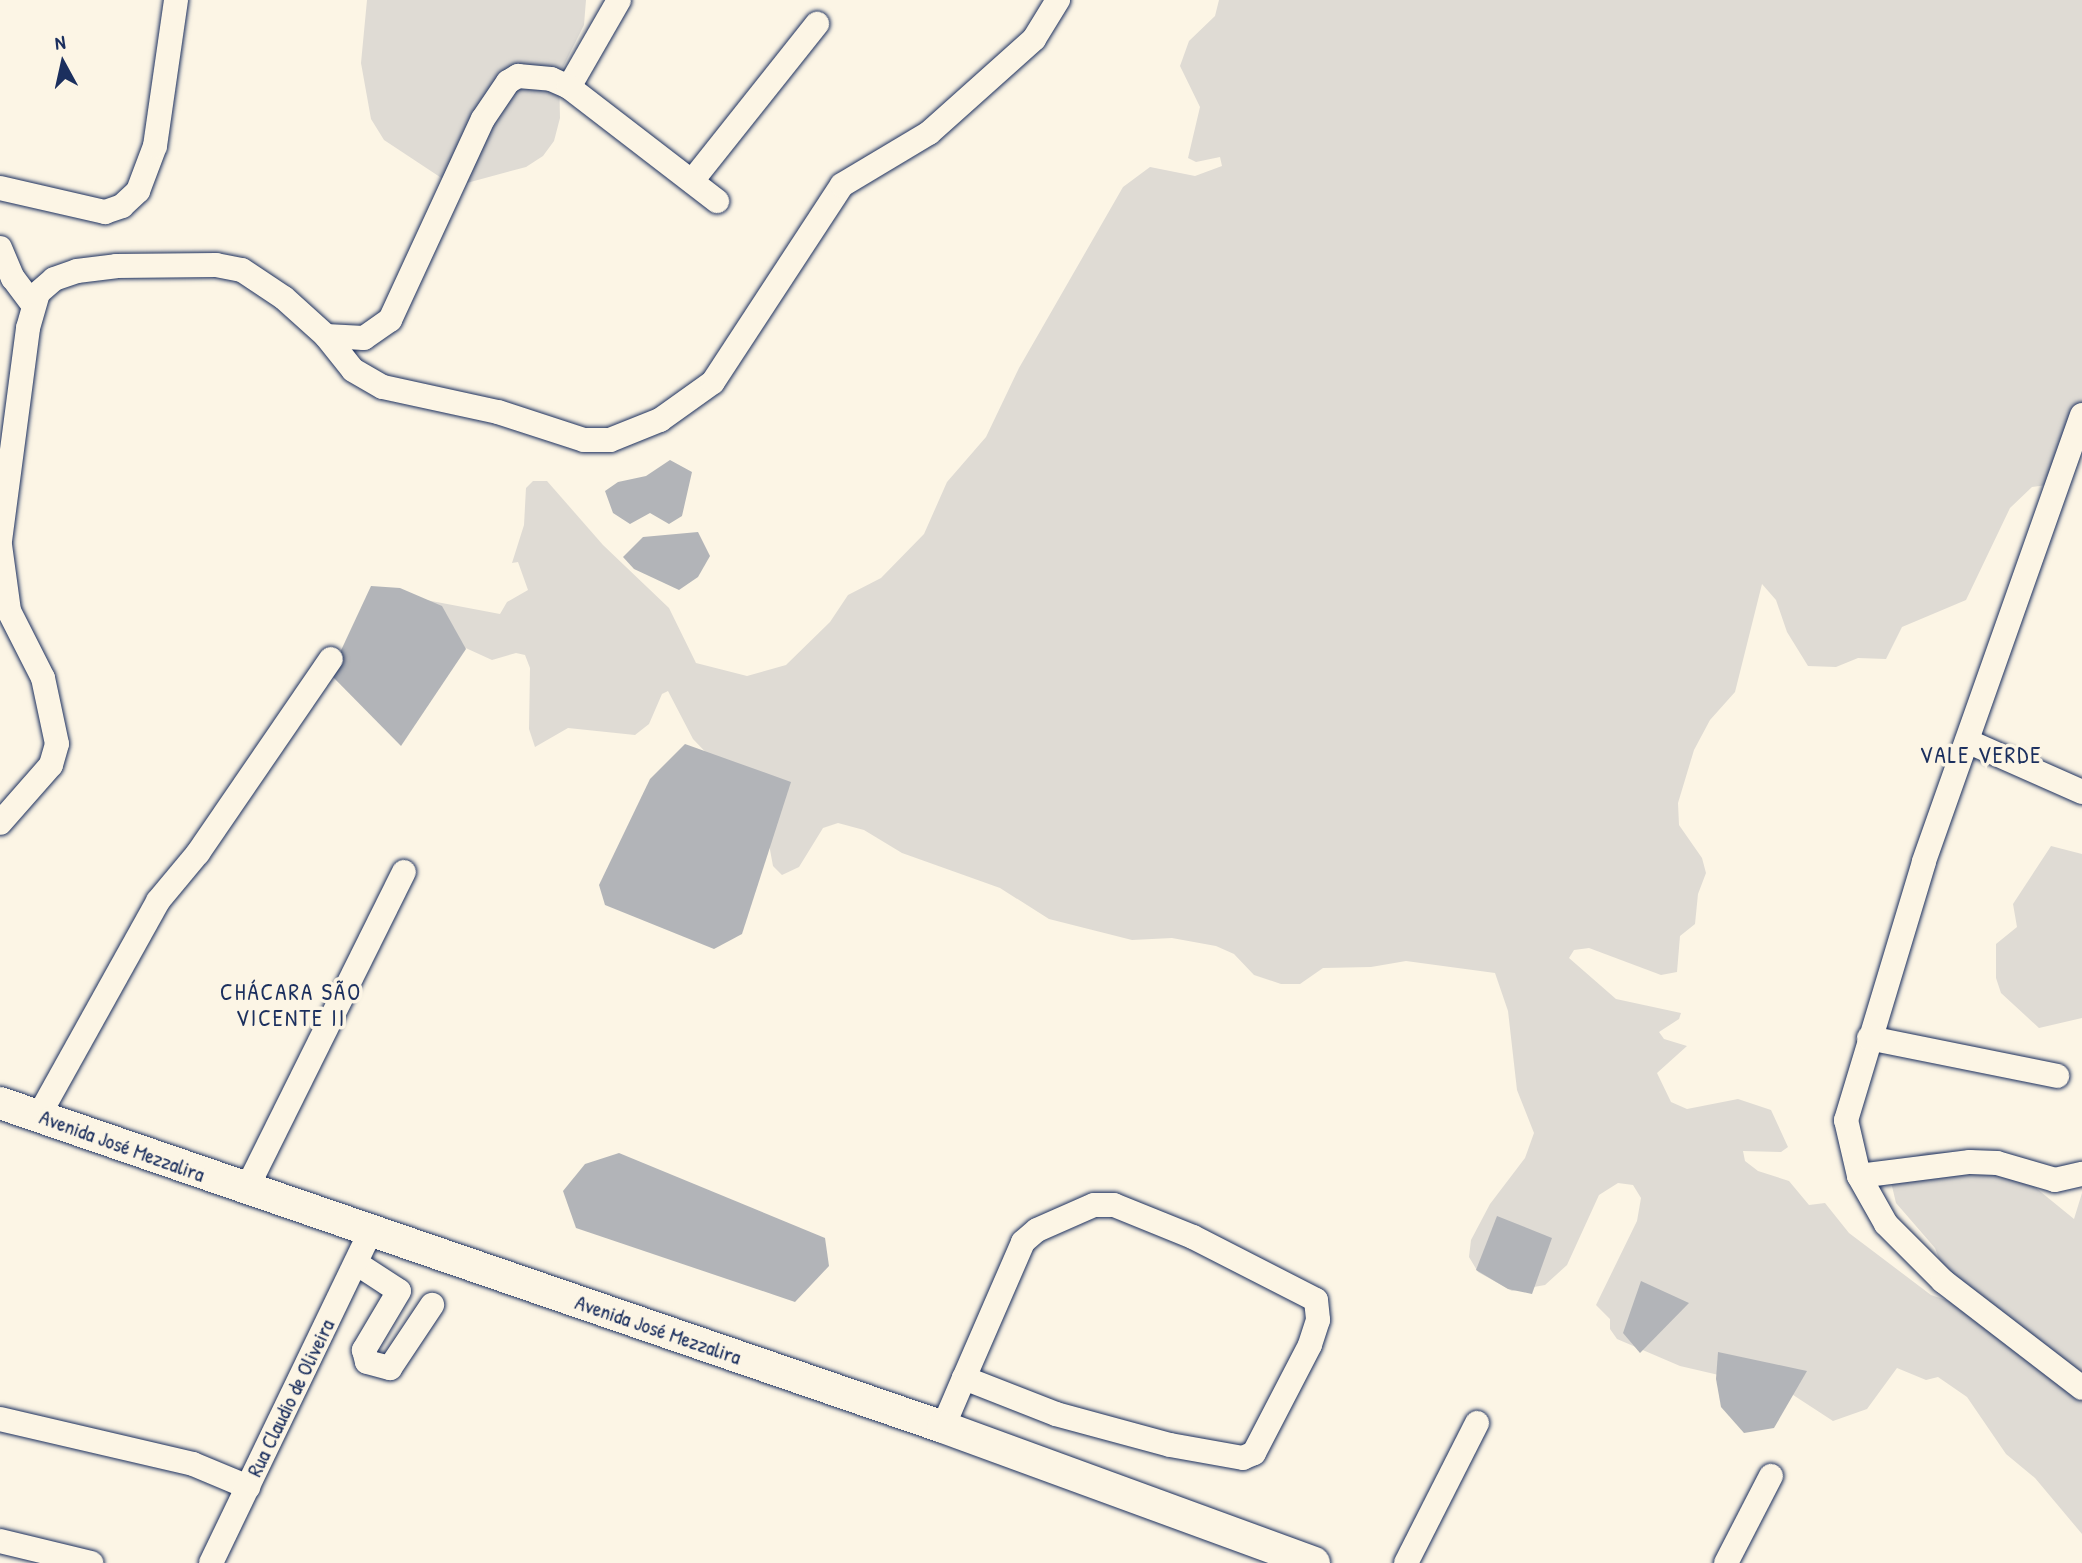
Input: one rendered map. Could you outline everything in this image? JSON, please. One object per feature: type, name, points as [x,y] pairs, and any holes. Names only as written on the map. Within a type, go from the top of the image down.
[{"type":"main road","name":"Avenida José Mezzalira","points":[[0,1103],[370,1233],[943,1427],[1314,1563]]},
{"type":"street","points":[[0,188],[105,212],[122,206],[138,191],[155,146],[176,0]]},
{"type":"street","points":[[569,87],[618,0]]},
{"type":"street","points":[[0,823],[51,765],[57,744],[43,678],[9,611],[0,543],[33,305],[38,293],[54,279],[77,271],[216,265],[261,279],[326,337],[353,370],[383,387],[498,412],[584,440],[634,433],[694,400],[713,382],[842,185],[901,154],[939,125],[1034,39],[1058,0]]},
{"type":"street","points":[[692,181],[817,24]]},
{"type":"street","points":[[326,337],[364,338],[390,320],[483,119],[508,82],[532,76],[569,87],[718,201]]},
{"type":"street","points":[[0,248],[13,278],[33,305]]},
{"type":"street","points":[[2082,415],[1967,741],[1869,1038],[1846,1120],[1859,1176],[1886,1224],[1943,1281],[2082,1388]]},
{"type":"street","points":[[38,1116],[158,901],[198,853],[331,659]]},
{"type":"street","points":[[1967,741],[2082,792]]},
{"type":"street","points":[[246,1190],[404,872]]},
{"type":"street","points":[[1869,1038],[2057,1076]]},
{"type":"street","points":[[1859,1176],[1970,1162],[1997,1163],[2055,1180],[2082,1174]]},
{"type":"street","points":[[943,1427],[964,1378],[1023,1242],[1037,1230],[1094,1205],[1114,1205],[1193,1237],[1316,1300],[1318,1320],[1310,1345],[1254,1453],[1242,1458],[1170,1445],[1056,1414],[964,1378]]},
{"type":"street","name":"Rua Claudio de Oliveira","points":[[211,1563],[370,1233]]},
{"type":"street","points":[[356,1263],[399,1291],[364,1350],[367,1362],[390,1368],[432,1305]]},
{"type":"street","points":[[390,1309],[418,1328]]},
{"type":"street","points":[[0,1419],[193,1464],[248,1487]]},
{"type":"street","points":[[1406,1563],[1478,1423]]},
{"type":"street","points":[[1726,1563],[1771,1476]]},
{"type":"street","points":[[0,1541],[91,1563]]},
{"type":"shaded area","points":[[367,0],[586,0],[584,25],[559,75],[560,118],[554,141],[543,156],[526,167],[463,184],[446,181],[384,140],[371,119],[361,63]]},
{"type":"shaded area","points":[[1219,0],[2082,0],[2082,419],[2062,483],[2032,487],[2010,508],[1966,600],[1902,627],[1886,659],[1858,658],[1836,667],[1808,666],[1787,632],[1776,600],[1762,584],[1735,692],[1710,720],[1694,750],[1678,803],[1679,825],[1702,858],[1706,873],[1698,894],[1695,924],[1680,936],[1677,972],[1661,975],[1589,948],[1574,950],[1569,958],[1616,999],[1681,1013],[1679,1019],[1659,1032],[1664,1039],[1687,1046],[1657,1073],[1671,1102],[1687,1109],[1738,1099],[1771,1110],[1788,1147],[1781,1152],[1743,1151],[1745,1161],[1758,1171],[1789,1181],[1809,1205],[1825,1203],[1849,1233],[1931,1295],[1949,1301],[1959,1294],[1963,1280],[1949,1285],[1935,1248],[1896,1203],[1891,1182],[1896,1163],[1927,1152],[1955,1152],[2020,1175],[2074,1219],[2082,1193],[2082,1534],[2035,1478],[2006,1454],[1967,1397],[1938,1377],[1926,1380],[1897,1368],[1867,1409],[1833,1421],[1787,1391],[1680,1366],[1617,1339],[1610,1329],[1610,1319],[1596,1305],[1637,1221],[1641,1198],[1633,1185],[1618,1183],[1599,1195],[1567,1265],[1545,1285],[1512,1291],[1478,1272],[1469,1257],[1471,1240],[1490,1204],[1525,1158],[1534,1133],[1517,1090],[1508,1011],[1495,973],[1406,961],[1371,967],[1323,968],[1300,984],[1281,984],[1254,975],[1234,954],[1216,946],[1172,938],[1132,940],[1049,919],[1000,888],[902,853],[864,830],[838,823],[823,828],[799,867],[782,875],[773,866],[763,812],[693,739],[668,691],[662,694],[649,724],[635,735],[568,728],[535,747],[529,729],[530,668],[525,655],[516,653],[492,660],[446,639],[426,600],[500,614],[507,602],[528,590],[518,562],[512,563],[524,525],[526,488],[533,481],[547,481],[603,545],[669,608],[696,663],[747,676],[786,665],[830,622],[848,595],[881,578],[924,534],[947,482],[986,437],[1019,368],[1123,187],[1150,167],[1195,176],[1222,166],[1220,157],[1196,162],[1188,158],[1200,107],[1180,66],[1189,41],[1215,16]]},
{"type":"shaded area","points":[[670,460],[692,472],[682,516],[669,524],[650,513],[630,524],[613,513],[605,491],[618,482],[646,476]]},
{"type":"shaded area","points":[[698,532],[710,556],[698,577],[679,590],[634,569],[623,557],[643,537]]},
{"type":"shaded area","points":[[371,586],[400,588],[442,606],[466,649],[401,746],[330,674]]},
{"type":"shaded area","points":[[685,744],[791,782],[742,934],[714,949],[605,905],[599,885],[650,779]]},
{"type":"shaded area","points":[[2051,846],[2082,854],[2082,1018],[2039,1028],[2001,993],[1996,978],[1996,944],[2017,927],[2013,904]]},
{"type":"shaded area","points":[[619,1153],[825,1238],[829,1266],[795,1302],[576,1228],[563,1191],[585,1164]]},
{"type":"shaded area","points":[[1497,1216],[1552,1238],[1532,1294],[1508,1289],[1476,1270]]},
{"type":"shaded area","points":[[1641,1281],[1689,1303],[1640,1353],[1623,1333]]},
{"type":"shaded area","points":[[1718,1352],[1807,1371],[1774,1428],[1744,1433],[1721,1407],[1716,1379]]},
{"type":"district","name":"VALE VERDE","points":[[1981,755]]},
{"type":"district","name":"CHÁCARA SÃO VICENTE II","points":[[291,1005]]}]
